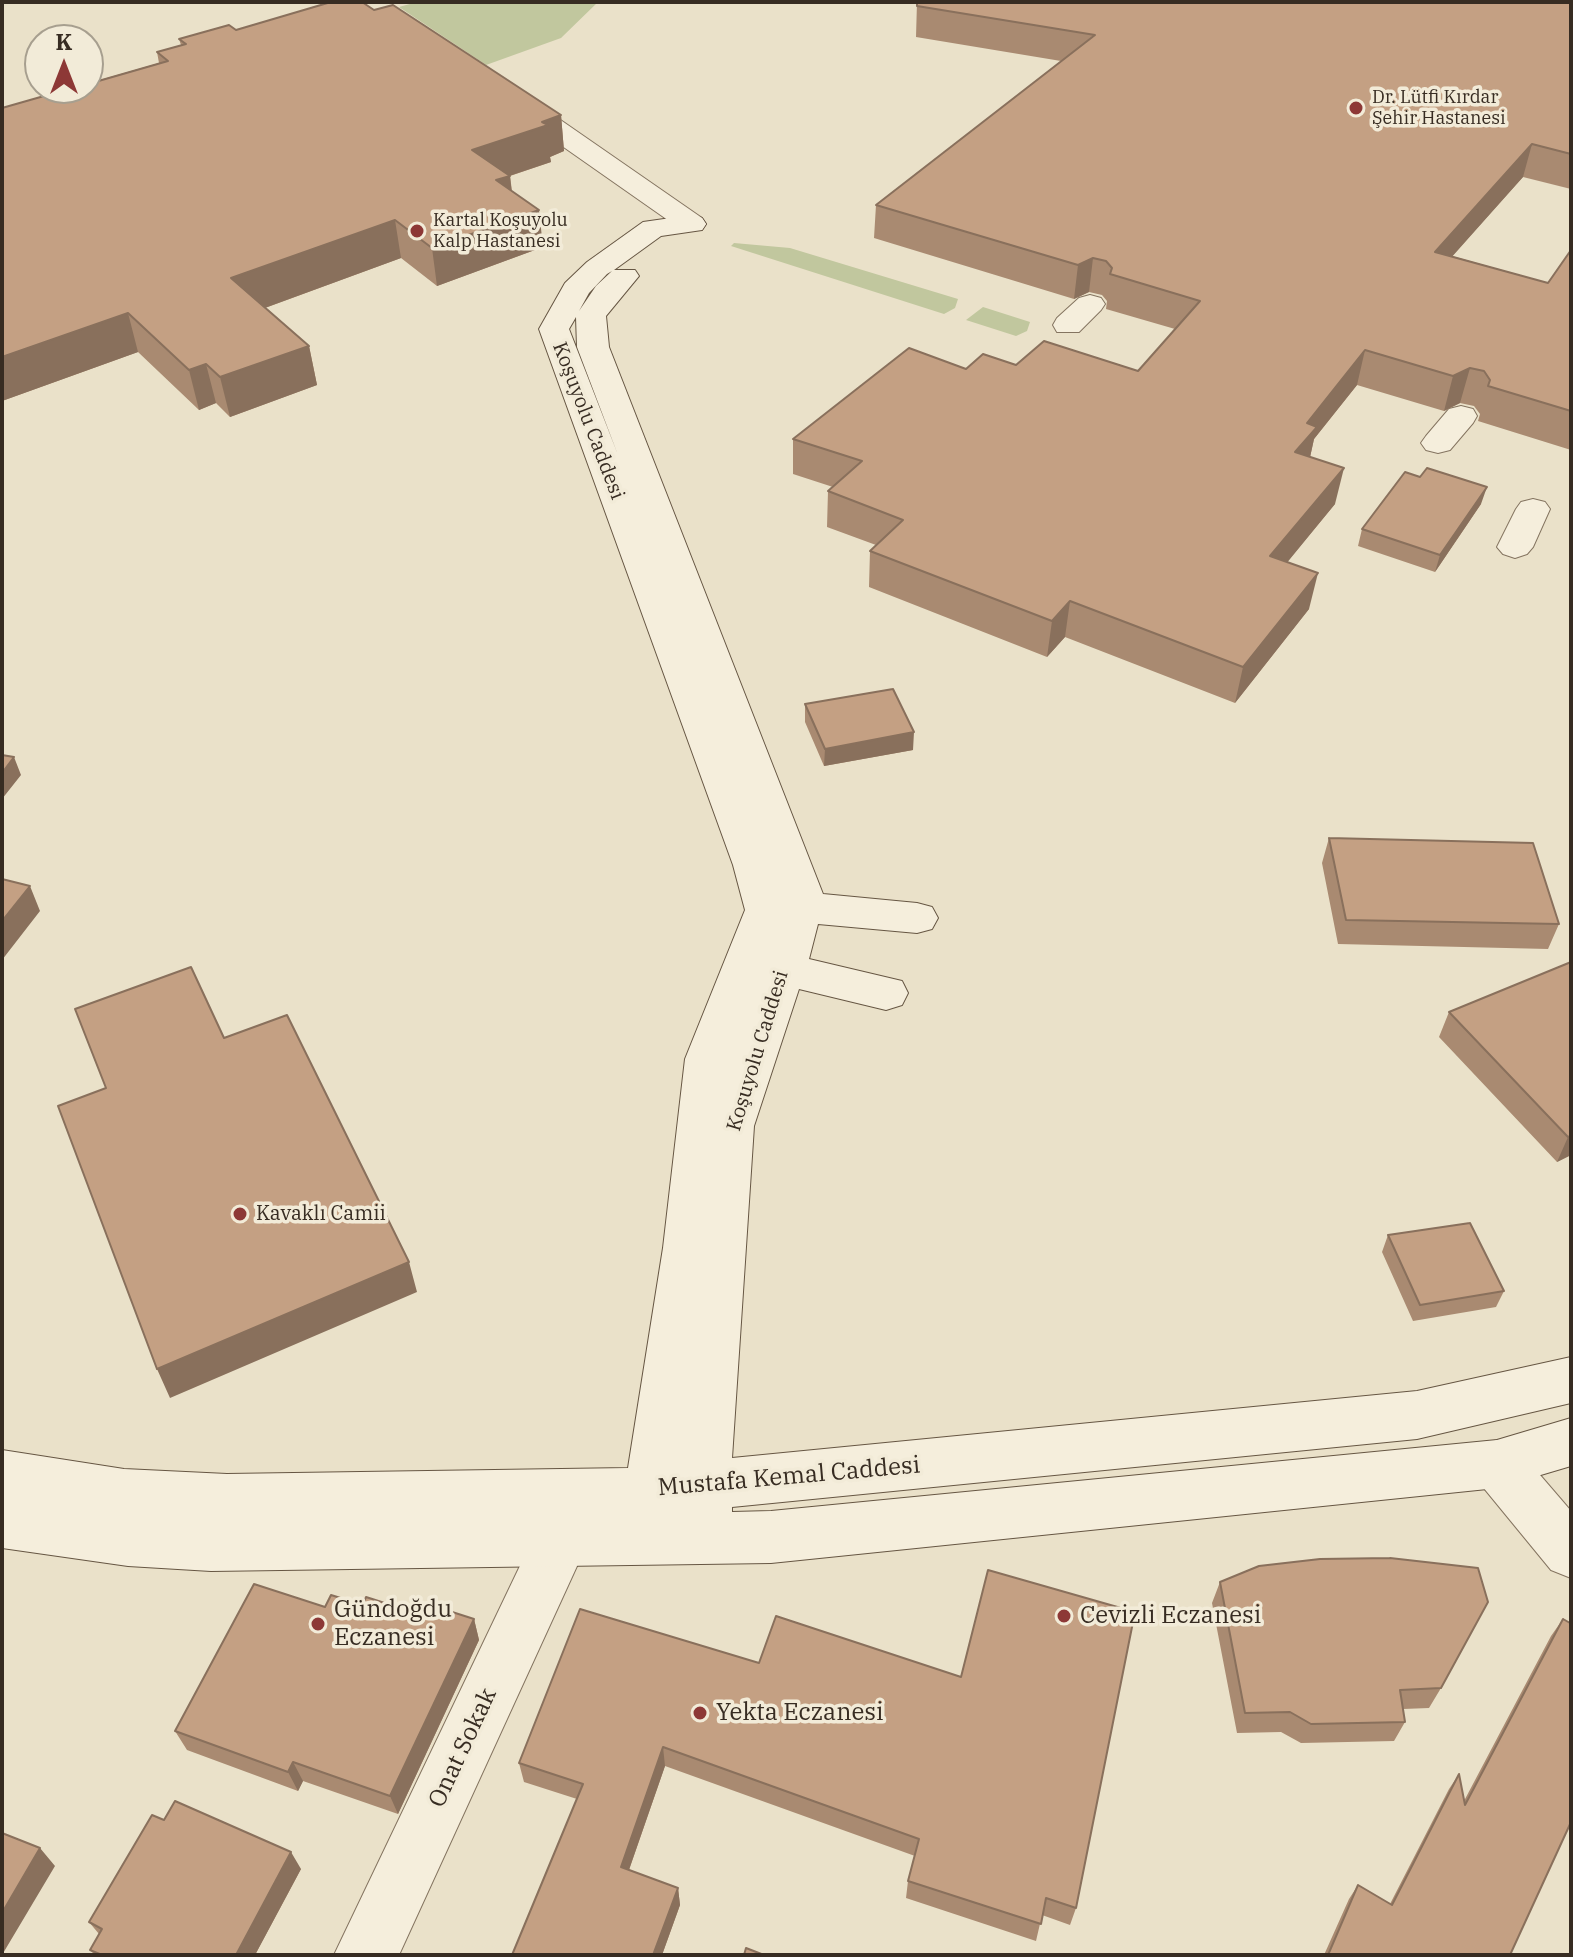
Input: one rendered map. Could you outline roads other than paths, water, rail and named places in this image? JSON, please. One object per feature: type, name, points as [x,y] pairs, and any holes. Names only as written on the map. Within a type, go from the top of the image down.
[{"type":"street","points":[[496,88],[692,224]]},
{"type":"street","name":"Koşuyolu Caddesi","points":[[679,1513],[731,1126],[782,969],[802,892],[775,813],[593,347],[591,316],[607,292],[641,260],[680,239],[692,224]]},
{"type":"street","name":"Koşuyolu Caddesi","points":[[679,1513],[688,1248],[708,1059],[766,910],[754,865],[554,329],[576,289],[597,268],[653,228],[692,224]]},
{"type":"street","points":[[1068,325],[1090,304]]},
{"type":"street","points":[[1438,443],[1461,416]]},
{"type":"street","points":[[1515,547],[1533,509]]},
{"type":"street","points":[[800,907],[917,918]]},
{"type":"street","points":[[782,969],[886,993]]},
{"type":"street","name":"Mustafa Kemal Caddesi","points":[[2,1522],[128,1540],[211,1545],[560,1542],[679,1513],[1417,1415],[1571,1380]]},
{"type":"street","name":"Mustafa Kemal Caddesi","points":[[2,1475],[124,1494],[227,1499],[530,1498],[679,1513],[771,1537],[1497,1464],[1571,1442]]},
{"type":"street","points":[[1497,1464],[1571,1552]]},
{"type":"street","name":"Onat Sokak","points":[[366,1955],[560,1542]]},
{"type":"place","name":"Dr. Lütfi Kırdar Şehir Hastanesi","points":[[1356,108]]},
{"type":"place","name":"Kartal Koşuyolu Kalp Hastanesi","points":[[417,231]]},
{"type":"place","name":"Kavaklı Camii","points":[[240,1214]]},
{"type":"place","name":"Cevizli Eczanesi","points":[[1064,1616]]},
{"type":"place","name":"Gündoğdu Eczanesi","points":[[318,1624]]},
{"type":"place","name":"Yekta Eczanesi","points":[[700,1713]]}]
